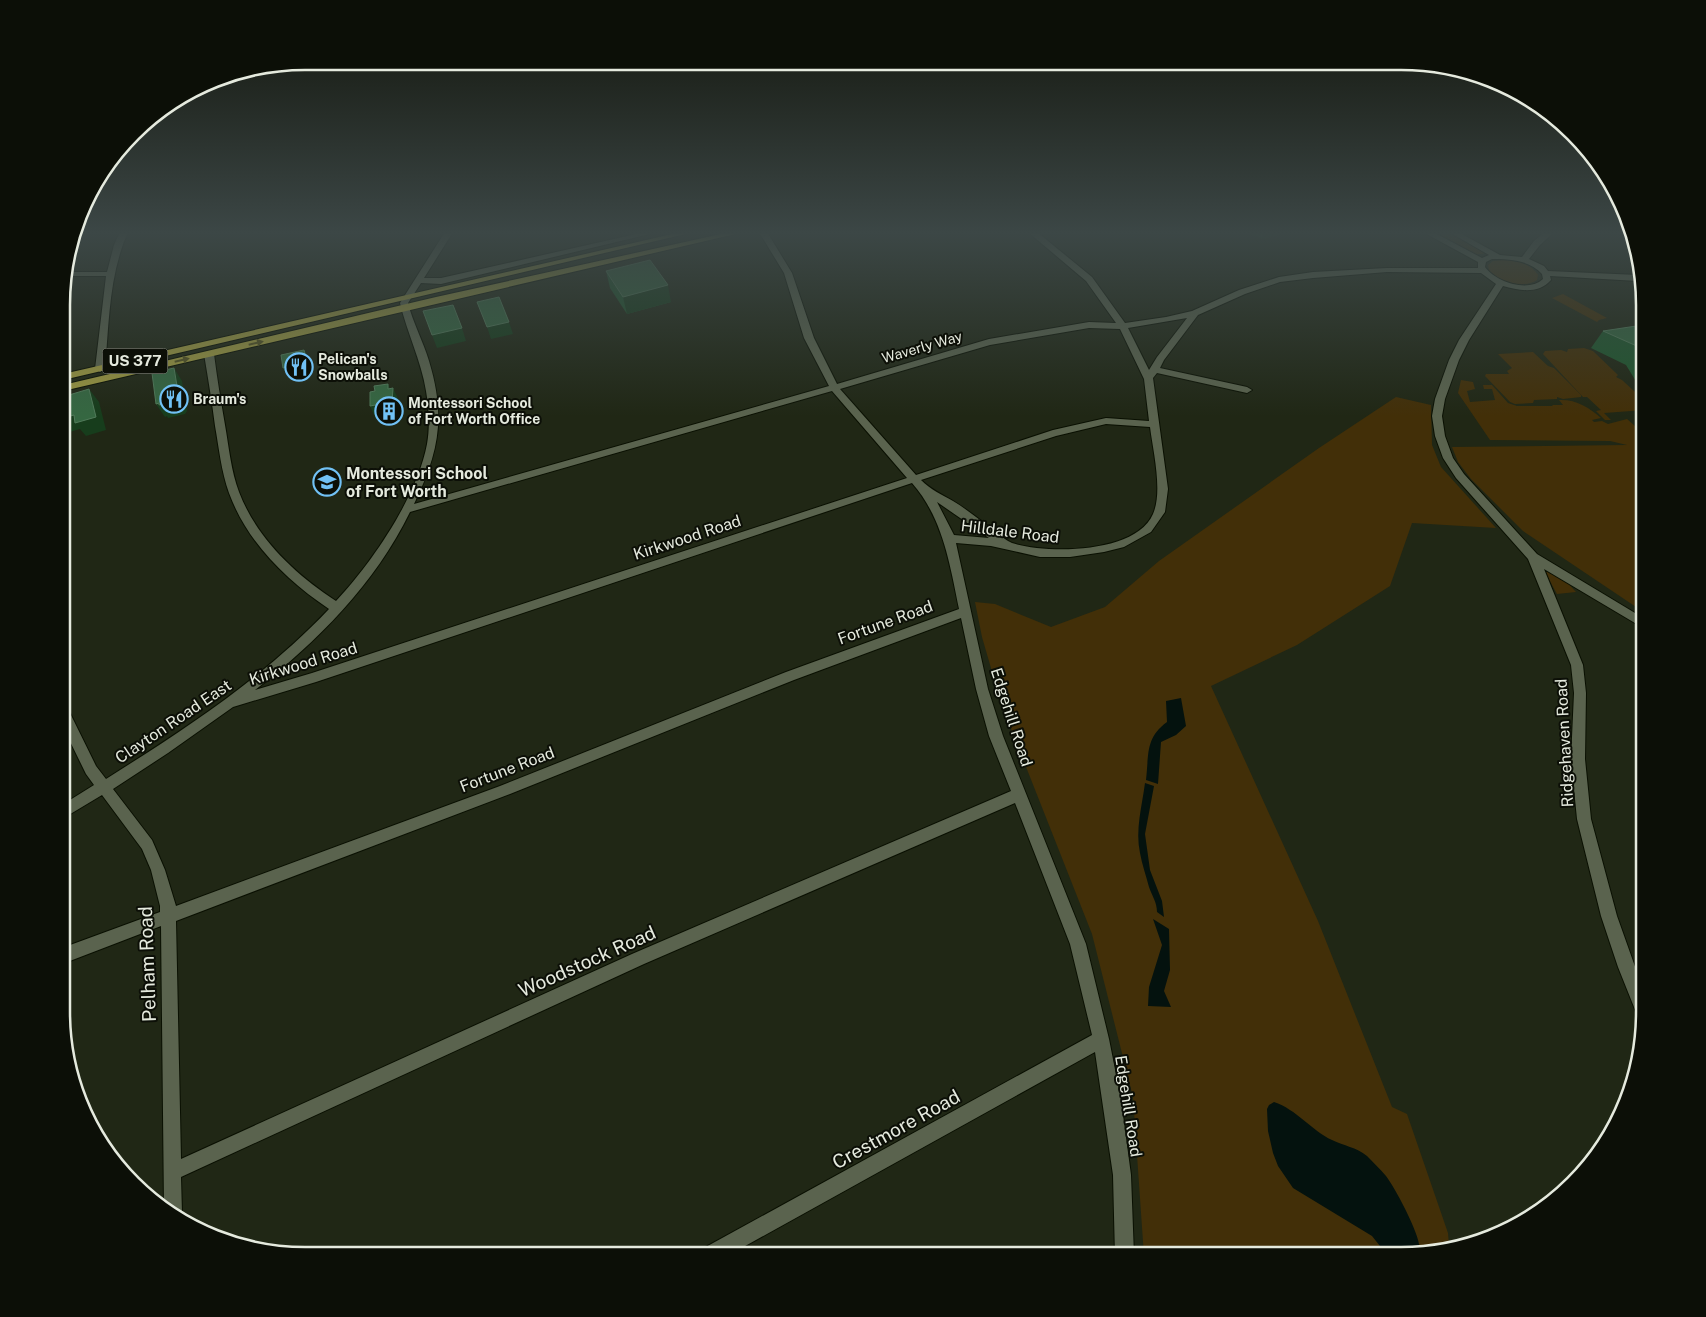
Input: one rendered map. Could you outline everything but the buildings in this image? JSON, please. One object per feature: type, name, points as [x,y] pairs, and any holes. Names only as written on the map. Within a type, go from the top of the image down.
[{"type":"main road","name":"US 377","points":[[70,375],[208,349],[443,293]]},
{"type":"main road","name":"US 377","points":[[406,303],[454,293]]},
{"type":"main road","name":"US 377","points":[[70,386],[100,380],[208,349]]},
{"type":"main road","points":[[100,369],[100,380]]},
{"type":"street","points":[[100,369],[109,293]]},
{"type":"street","points":[[406,303],[411,293]]},
{"type":"street","name":"Edgehill Road","points":[[795,293],[809,338],[834,387],[926,492],[950,539],[964,612],[982,689],[996,736],[1078,944],[1101,1039],[1112,1100],[1122,1175],[1125,1247]]},
{"type":"street","name":"Hilldale Road","points":[[950,539],[983,541],[1040,553],[1073,552],[1121,545],[1146,530],[1156,519],[1164,489],[1149,379],[1123,326],[1099,293]]},
{"type":"street","name":"Waverly Way","points":[[409,509],[713,424],[834,387],[1008,338],[1089,326],[1123,326],[1151,323],[1196,313],[1239,293]]},
{"type":"street","name":"Ridgehaven Road","points":[[1494,293],[1464,340],[1454,360],[1439,404],[1437,416],[1440,436],[1448,458],[1460,476],[1532,557],[1577,665],[1580,693],[1578,759],[1584,819],[1609,916],[1636,991]]},
{"type":"street","name":"Clayton Road East","points":[[70,808],[168,746],[232,702],[279,662],[337,608],[385,552],[409,509],[428,459],[433,430],[432,403],[424,360],[406,303]]},
{"type":"street","points":[[1149,379],[1160,359],[1196,313]]},
{"type":"street","points":[[208,349],[225,455],[234,492],[250,526],[279,564],[310,591],[337,608]]},
{"type":"street","points":[[1154,369],[1247,390]]},
{"type":"street","name":"Kirkwood Road","points":[[232,702],[312,678],[1053,433],[1106,422],[1156,424]]},
{"type":"street","points":[[926,492],[950,504],[1008,546]]},
{"type":"street","points":[[1532,557],[1636,620]]},
{"type":"street","name":"Fortune Road","points":[[70,953],[504,790],[790,676],[964,612]]},
{"type":"street","name":"Pelham Road","points":[[70,727],[91,770],[147,845],[158,870],[168,906],[173,1206]]},
{"type":"street","name":"Woodstock Road","points":[[173,1172],[638,959],[1020,794]]},
{"type":"street","name":"Crestmore Road","points":[[725,1247],[1101,1039]]},
{"type":"shaded area","points":[[1563,294],[1607,318],[1597,322],[1552,298]]},
{"type":"shaded area","points":[[1584,348],[1593,351],[1618,375],[1616,377],[1636,393],[1636,411],[1604,413],[1611,420],[1605,420],[1596,411],[1601,410],[1587,397],[1583,397],[1543,354],[1545,351],[1561,350],[1567,352],[1568,349]]},
{"type":"shaded area","points":[[1533,352],[1548,366],[1554,368],[1581,397],[1563,399],[1557,397],[1557,399],[1534,400],[1533,403],[1515,404],[1510,402],[1485,376],[1486,374],[1509,374],[1507,371],[1512,368],[1498,354]]},
{"type":"shaded area","points":[[1461,380],[1473,382],[1475,389],[1467,391],[1470,402],[1495,400],[1492,389],[1484,389],[1483,385],[1492,385],[1508,403],[1517,406],[1553,406],[1563,405],[1559,400],[1571,401],[1587,407],[1601,418],[1592,420],[1594,422],[1602,421],[1608,424],[1627,419],[1636,426],[1636,607],[1523,531],[1471,479],[1458,462],[1452,447],[1627,445],[1610,441],[1490,440],[1458,393]]},
{"type":"shaded area","points":[[1396,397],[1431,405],[1432,445],[1441,467],[1496,528],[1412,523],[1390,586],[1297,645],[1211,686],[1318,921],[1392,1107],[1407,1114],[1448,1233],[1449,1242],[1401,1247],[1143,1247],[1133,1097],[1092,934],[1002,706],[982,637],[975,602],[995,604],[1051,627],[1105,607],[1159,561],[1319,448]]},
{"type":"shaded area","points":[[1547,569],[1563,578],[1576,592],[1557,594],[1545,572]]},
{"type":"shaded area","points":[[1181,698],[1186,726],[1176,735],[1161,742],[1158,784],[1146,780],[1151,741],[1167,722],[1166,701]]},
{"type":"shaded area","points":[[1145,783],[1154,786],[1145,834],[1150,870],[1162,901],[1164,917],[1157,912],[1140,853],[1138,836]]},
{"type":"shaded area","points":[[1153,919],[1169,929],[1170,970],[1164,991],[1171,1007],[1148,1006],[1149,987],[1162,945]]},
{"type":"shaded area","points":[[1274,1102],[1282,1105],[1325,1136],[1367,1156],[1386,1176],[1401,1201],[1413,1226],[1419,1246],[1381,1247],[1372,1236],[1293,1188],[1278,1166],[1273,1153],[1268,1131],[1267,1109]]},
{"type":"place","name":"Pelican's Snowballs","points":[[299,367]]},
{"type":"place","name":"Braum's","points":[[174,399]]},
{"type":"place","name":"Montessori School of Fort Worth Office","points":[[389,411]]},
{"type":"place","name":"Montessori School of Fort Worth","points":[[327,482]]}]
